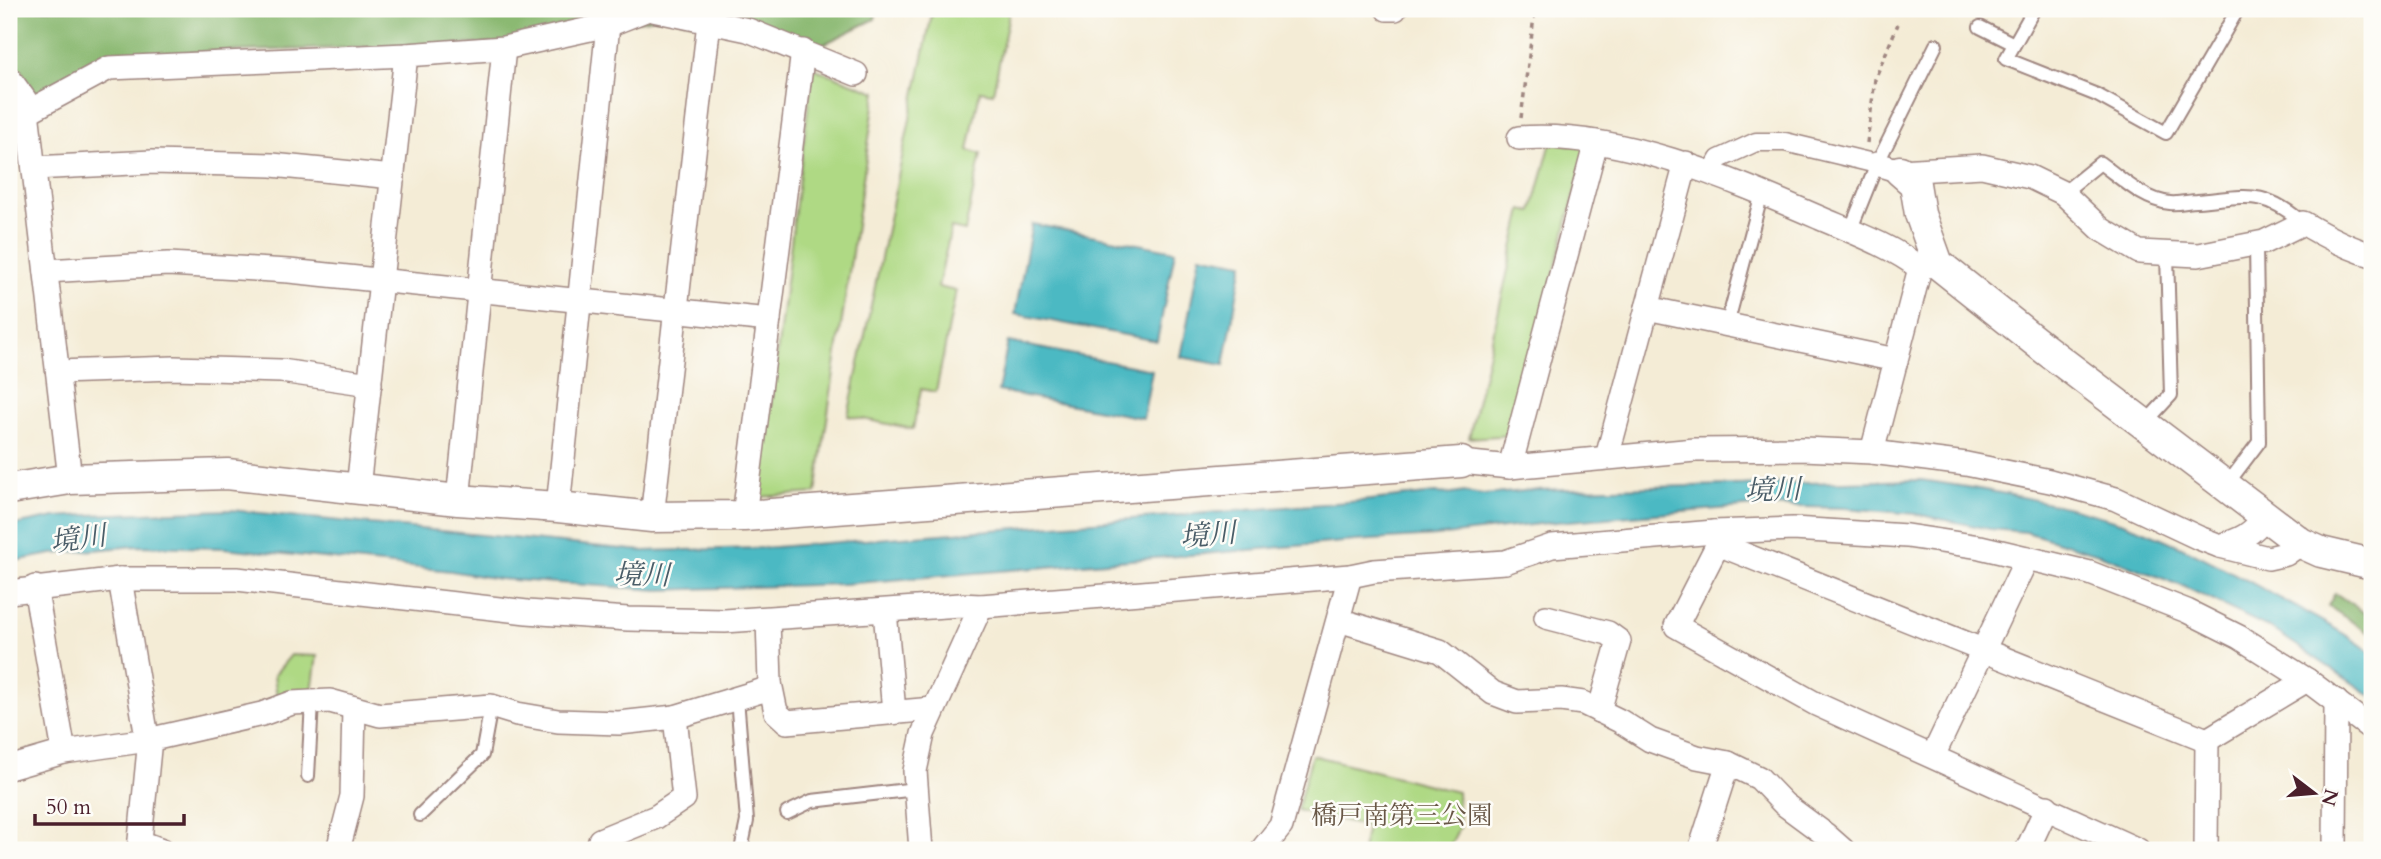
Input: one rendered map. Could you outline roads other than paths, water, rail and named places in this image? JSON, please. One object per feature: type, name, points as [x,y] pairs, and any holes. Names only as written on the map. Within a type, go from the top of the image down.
[{"type":"street","points":[[18,117],[109,68],[504,48],[608,25],[648,9],[748,30],[856,74]]},
{"type":"street","points":[[1387,9],[1395,9]]},
{"type":"street","points":[[652,517],[709,22]]},
{"type":"street","points":[[558,507],[608,25]]},
{"type":"street","points":[[458,500],[504,48]]},
{"type":"street","points":[[744,516],[803,51]]},
{"type":"street","points":[[358,488],[406,55]]},
{"type":"street","points":[[9,78],[25,100],[18,117],[34,168],[70,479]]},
{"type":"street","points":[[1519,138],[1549,135],[1596,142],[1686,163],[1762,192],[1929,266],[2145,423],[2229,480],[2266,516],[2301,543],[2321,552],[2372,564]]},
{"type":"street","points":[[1510,467],[1596,142]]},
{"type":"street","points":[[1711,173],[1719,159],[1756,142],[1785,142],[1881,165],[1982,166],[2030,177],[2063,193],[2101,229],[2139,252],[2198,256],[2264,242],[2303,223],[2323,235],[2372,255]]},
{"type":"street","points":[[34,168],[152,162],[272,165],[393,177]]},
{"type":"street","points":[[1607,457],[1686,163]]},
{"type":"street","points":[[1872,452],[1895,360],[1929,266],[1915,184],[1881,165]]},
{"type":"street","points":[[46,271],[169,264],[289,271],[769,320]]},
{"type":"street","points":[[1647,308],[1895,360]]},
{"type":"street","points":[[58,372],[174,368],[268,371],[370,384]]},
{"type":"street","points":[[9,489],[70,479],[227,474],[458,500],[652,517],[744,516],[1461,462],[1510,467],[1695,450],[1803,449],[1872,452],[1966,464],[2063,485],[2116,499],[2220,546],[2269,558],[2286,554],[2301,543]]},
{"type":"street","points":[[2220,546],[2242,539],[2255,530],[2266,516]]},
{"type":"street","points":[[9,592],[120,579],[237,579],[527,611],[628,619],[768,619],[960,605],[981,606],[1505,562],[1552,547],[1716,538],[1793,530],[1853,532],[1931,540],[2090,573],[2187,611],[2239,637],[2336,701],[2372,729]]},
{"type":"street","points":[[1716,538],[2207,740]]},
{"type":"street","points":[[1716,538],[1676,626],[1816,704],[2138,850]]},
{"type":"street","points":[[1933,756],[2026,558]]},
{"type":"street","points":[[1262,850],[1281,826],[1350,576]]},
{"type":"street","points":[[120,579],[149,749],[139,846],[162,850]]},
{"type":"street","points":[[35,587],[64,752]]},
{"type":"street","points":[[922,850],[915,771],[923,734],[981,606]]},
{"type":"street","points":[[885,611],[894,712]]},
{"type":"street","points":[[1546,617],[1608,633],[1619,642],[1599,711]]},
{"type":"street","points":[[768,619],[770,683],[776,712],[787,722],[933,709]]},
{"type":"street","points":[[1339,620],[1440,651],[1493,693],[1517,702],[1561,700],[1583,703],[1650,740],[1697,757],[1728,763],[1759,778],[1784,804],[1843,850]]},
{"type":"street","points":[[2207,740],[2307,681]]},
{"type":"street","points":[[9,768],[64,752],[148,740],[262,714],[292,703],[330,701],[380,715],[491,706],[558,722],[619,723],[675,717],[764,690],[770,683]]},
{"type":"street","points":[[2334,850],[2336,701]]},
{"type":"street","points":[[338,850],[352,796],[354,708]]},
{"type":"street","points":[[597,850],[600,840],[656,817],[684,799],[675,717]]},
{"type":"street","points":[[2206,850],[2207,740]]},
{"type":"street","points":[[1707,847],[1728,763]]},
{"type":"street","points":[[2027,850],[2047,807]]},
{"type":"lane","points":[[2034,9],[2006,59],[2097,95],[2166,133],[2238,9]]},
{"type":"lane","points":[[1980,27],[2014,44]]},
{"type":"lane","points":[[1850,231],[1936,45]]},
{"type":"lane","points":[[2063,193],[2100,163],[2147,196],[2171,203],[2239,195],[2262,197],[2287,209],[2303,223]]},
{"type":"lane","points":[[1727,325],[1762,192]]},
{"type":"lane","points":[[2229,480],[2259,442],[2256,244]]},
{"type":"lane","points":[[2145,423],[2171,395],[2167,254]]},
{"type":"lane","points":[[737,698],[747,821],[741,850]]},
{"type":"lane","points":[[308,776],[312,702]]},
{"type":"lane","points":[[419,815],[482,755],[491,706]]},
{"type":"lane","points":[[787,813],[812,801],[916,789]]},
{"type":"water","points":[[1032,224],[1175,251],[1157,341],[1015,314]]},
{"type":"water","points":[[1200,255],[1243,263],[1224,365],[1181,357]]},
{"type":"water","points":[[1008,342],[1152,370],[1143,418],[998,391]]},
{"type":"water","name":"境川","points":[[1921,480],[1998,492],[2073,509],[2123,523],[2184,548],[2316,618],[2372,653],[2372,696],[2274,630],[2185,587],[2102,555],[2026,532],[1990,529],[1916,514],[1845,508],[1756,506],[1556,522],[1436,536],[844,584],[659,590],[499,579],[451,571],[224,548],[135,546],[52,554],[9,562],[9,526],[55,517],[88,515],[231,510],[643,551],[762,548],[1435,493],[1465,492],[1483,495],[1534,490]]},
{"type":"park label","name":"橋戸南第三公園","points":[[1402,815]]}]
